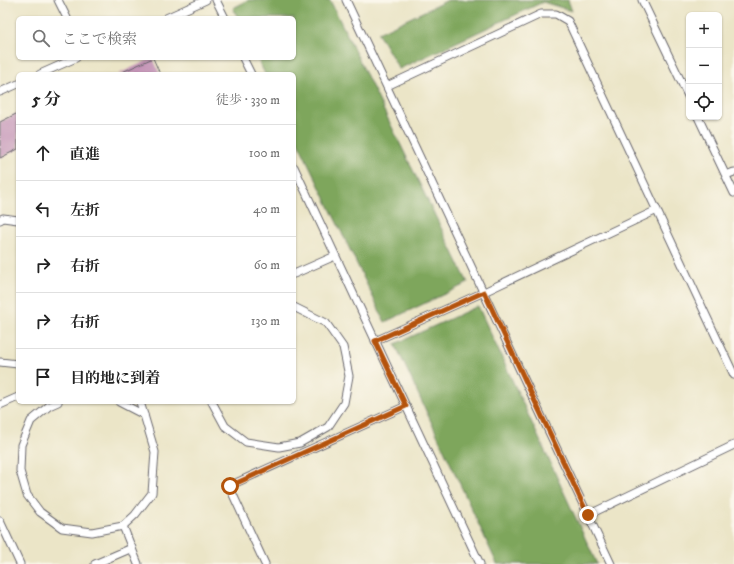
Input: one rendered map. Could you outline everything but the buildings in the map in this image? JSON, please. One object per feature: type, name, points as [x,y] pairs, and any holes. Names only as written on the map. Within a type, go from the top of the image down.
[{"type":"lane","points":[[58,0],[66,16]]},
{"type":"lane","points":[[170,16],[206,0]]},
{"type":"lane","points":[[216,0],[224,16]]},
{"type":"lane","points":[[346,0],[611,564]]},
{"type":"lane","points":[[642,0],[686,92]]},
{"type":"lane","points":[[387,86],[541,14],[556,14],[568,22],[734,375]]},
{"type":"lane","points":[[44,72],[72,60]]},
{"type":"lane","points":[[244,60],[250,72]]},
{"type":"lane","points":[[0,92],[16,85]]},
{"type":"lane","points":[[699,120],[734,193]]},
{"type":"lane","points":[[296,171],[480,564]]},
{"type":"lane","points":[[726,175],[734,172]]},
{"type":"lane","points":[[375,341],[484,292],[657,210]]},
{"type":"lane","points":[[0,220],[4,218],[16,220]]},
{"type":"lane","points":[[296,273],[335,256]]},
{"type":"lane","points":[[213,404],[225,426],[246,442],[279,447],[300,443],[328,427],[344,403],[349,376],[343,347],[326,323],[296,308]]},
{"type":"lane","points":[[0,362],[16,364]]},
{"type":"lane","points":[[0,405],[16,398]]},
{"type":"lane","points":[[54,404],[31,421],[21,445],[20,471],[27,494],[40,512],[62,528],[92,532],[123,526],[135,516],[152,494],[155,452],[141,404]]},
{"type":"lane","points":[[123,404],[144,415]]},
{"type":"lane","points":[[265,564],[230,486],[406,406]]},
{"type":"lane","points":[[588,515],[734,445]]},
{"type":"lane","points":[[0,521],[20,564]]},
{"type":"lane","points":[[123,526],[138,564]]},
{"type":"lane","points":[[95,564],[132,548]]},
{"type":"green space","points":[[249,0],[330,0],[468,283],[385,322],[296,138],[296,72],[264,72],[258,60],[296,60],[296,16],[237,16],[233,8]]},
{"type":"green space","points":[[448,0],[568,0],[572,11],[543,2],[399,69],[378,33]]},
{"type":"green space","points":[[478,306],[597,564],[497,564],[395,344]]},
{"type":"route","points":[[230,486],[406,406],[375,341],[484,292],[588,515]]}]
